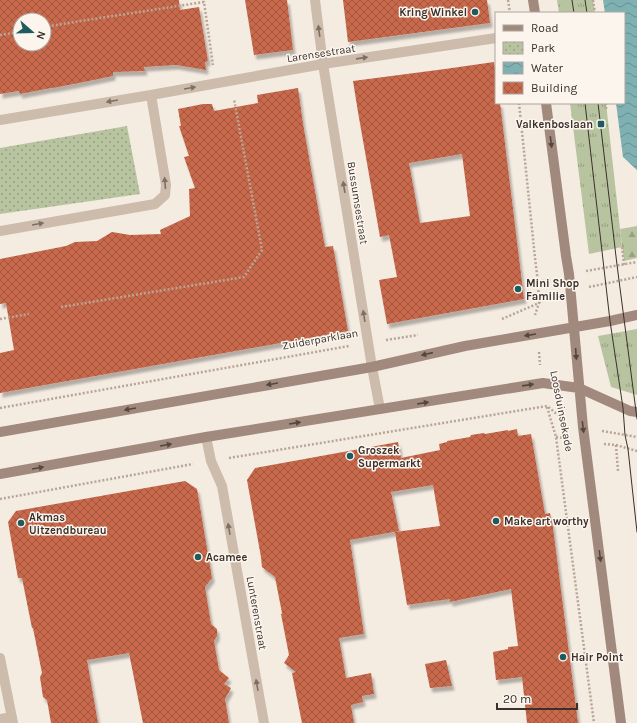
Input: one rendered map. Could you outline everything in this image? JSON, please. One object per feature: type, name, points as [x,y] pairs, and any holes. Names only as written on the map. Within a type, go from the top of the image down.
[{"type":"main road","points":[[533,0],[535,12]]},
{"type":"main road","name":"Loosduinsekade","points":[[546,104],[569,274],[579,388],[621,723]]},
{"type":"main road","points":[[0,432],[372,367],[465,346],[637,315]]},
{"type":"main road","points":[[0,474],[206,437],[543,383],[579,388],[630,411],[637,412]]},
{"type":"street","name":"Bussumsestraat","points":[[315,0],[323,64],[380,409]]},
{"type":"street","name":"Larensestraat","points":[[0,120],[323,64],[495,38]]},
{"type":"street","points":[[0,231],[155,204],[165,195],[166,185],[151,95]]},
{"type":"street","name":"Lunterenstraat","points":[[206,437],[211,461],[222,486],[264,723]]},
{"type":"street","points":[[0,658],[12,720],[0,719]]},
{"type":"path","points":[[508,0],[510,12]]},
{"type":"path","points":[[593,0],[594,12]]},
{"type":"path","points":[[52,26],[204,2],[216,83]]},
{"type":"path","points":[[0,35],[12,33]]},
{"type":"path","points":[[61,307],[244,277],[262,250],[230,80]]},
{"type":"path","name":"Loosduinsekade","points":[[519,104],[538,282],[539,303],[535,317],[543,383]]},
{"type":"path","points":[[606,104],[606,109]]},
{"type":"path","points":[[622,247],[624,265]]},
{"type":"path","points":[[497,321],[539,303],[548,295],[570,292],[637,277]]},
{"type":"path","points":[[0,319],[29,314]]},
{"type":"path","name":"Zuiderparklaan","points":[[0,408],[422,335]]},
{"type":"path","name":"Loosduinsekade","points":[[211,461],[547,406],[556,437],[594,723]]},
{"type":"path","points":[[616,444],[618,471]]},
{"type":"path","points":[[0,499],[211,461]]},
{"type":"green space","points":[[557,0],[593,0],[595,12],[559,12]]},
{"type":"green space","points":[[570,104],[606,104],[622,247],[589,254]]},
{"type":"green space","points":[[127,126],[140,194],[0,214],[0,148]]},
{"type":"green space","points":[[637,226],[637,258],[624,261],[620,229]]},
{"type":"green space","points":[[637,329],[637,395],[611,387],[598,336]]},
{"type":"water","points":[[603,0],[637,0],[637,170],[623,157],[616,104],[625,104],[625,12],[605,12]]},
{"type":"building","points":[[0,0],[179,0],[180,10],[199,7],[208,61],[205,62],[206,70],[176,65],[144,67],[145,71],[113,72],[113,76],[84,82],[20,94],[19,91],[0,94]]},
{"type":"building","points":[[245,0],[287,0],[293,50],[254,55]]},
{"type":"building","points":[[343,0],[487,0],[490,23],[348,42]]},
{"type":"building","points":[[494,62],[495,104],[500,104],[524,299],[387,324],[379,280],[397,277],[389,235],[380,237],[353,81]],"holes":[[[462,154],[470,216],[420,223],[409,163]]]},
{"type":"building","points":[[298,88],[325,247],[333,246],[348,331],[0,393],[0,353],[14,350],[6,303],[0,304],[0,259],[66,246],[75,242],[97,241],[112,232],[130,235],[161,234],[160,230],[190,216],[189,189],[195,188],[184,157],[189,156],[179,126],[181,126],[178,109],[203,104],[212,104],[214,111],[258,103],[257,95]]},
{"type":"building","points":[[517,429],[518,436],[531,434],[545,514],[550,513],[578,723],[527,723],[522,677],[496,680],[493,652],[508,649],[508,647],[518,646],[511,589],[450,602],[450,599],[407,605],[395,532],[440,526],[433,485],[391,492],[399,531],[350,540],[364,634],[339,638],[346,678],[371,673],[374,694],[362,696],[363,702],[351,705],[354,723],[302,723],[292,673],[296,672],[284,663],[289,655],[281,614],[283,613],[275,577],[262,567],[247,480],[255,468],[398,442],[401,458],[440,450],[439,444],[470,437],[471,435]]},
{"type":"building","points":[[185,481],[197,489],[212,578],[205,587],[211,624],[217,629],[217,636],[214,641],[219,670],[229,678],[224,684],[231,688],[225,699],[229,723],[143,723],[129,653],[87,660],[98,723],[51,723],[47,700],[43,697],[40,677],[42,673],[33,628],[22,578],[18,578],[8,522],[16,511]]},
{"type":"building","points":[[446,660],[452,686],[430,688],[425,664]]},
{"type":"tram line","points":[[572,0],[574,12]]},
{"type":"tram line","points":[[585,0],[587,12]]},
{"type":"tram line","points":[[585,104],[610,321],[623,408],[637,532]]},
{"type":"tram line","points":[[598,104],[637,419]]},
{"type":"place","name":"Kring Winkel","points":[[475,12]]},
{"type":"place","name":"Valkenboslaan","points":[[601,124]]},
{"type":"place","name":"Mini Shop Familie","points":[[518,289]]},
{"type":"place","name":"Groszek Supermarkt","points":[[350,456]]},
{"type":"place","name":"Make art worthy","points":[[496,521]]},
{"type":"place","name":"Akmas Uitzendbureau","points":[[21,523]]},
{"type":"place","name":"Acamee","points":[[198,557]]},
{"type":"place","name":"Hair Point","points":[[563,657]]}]
